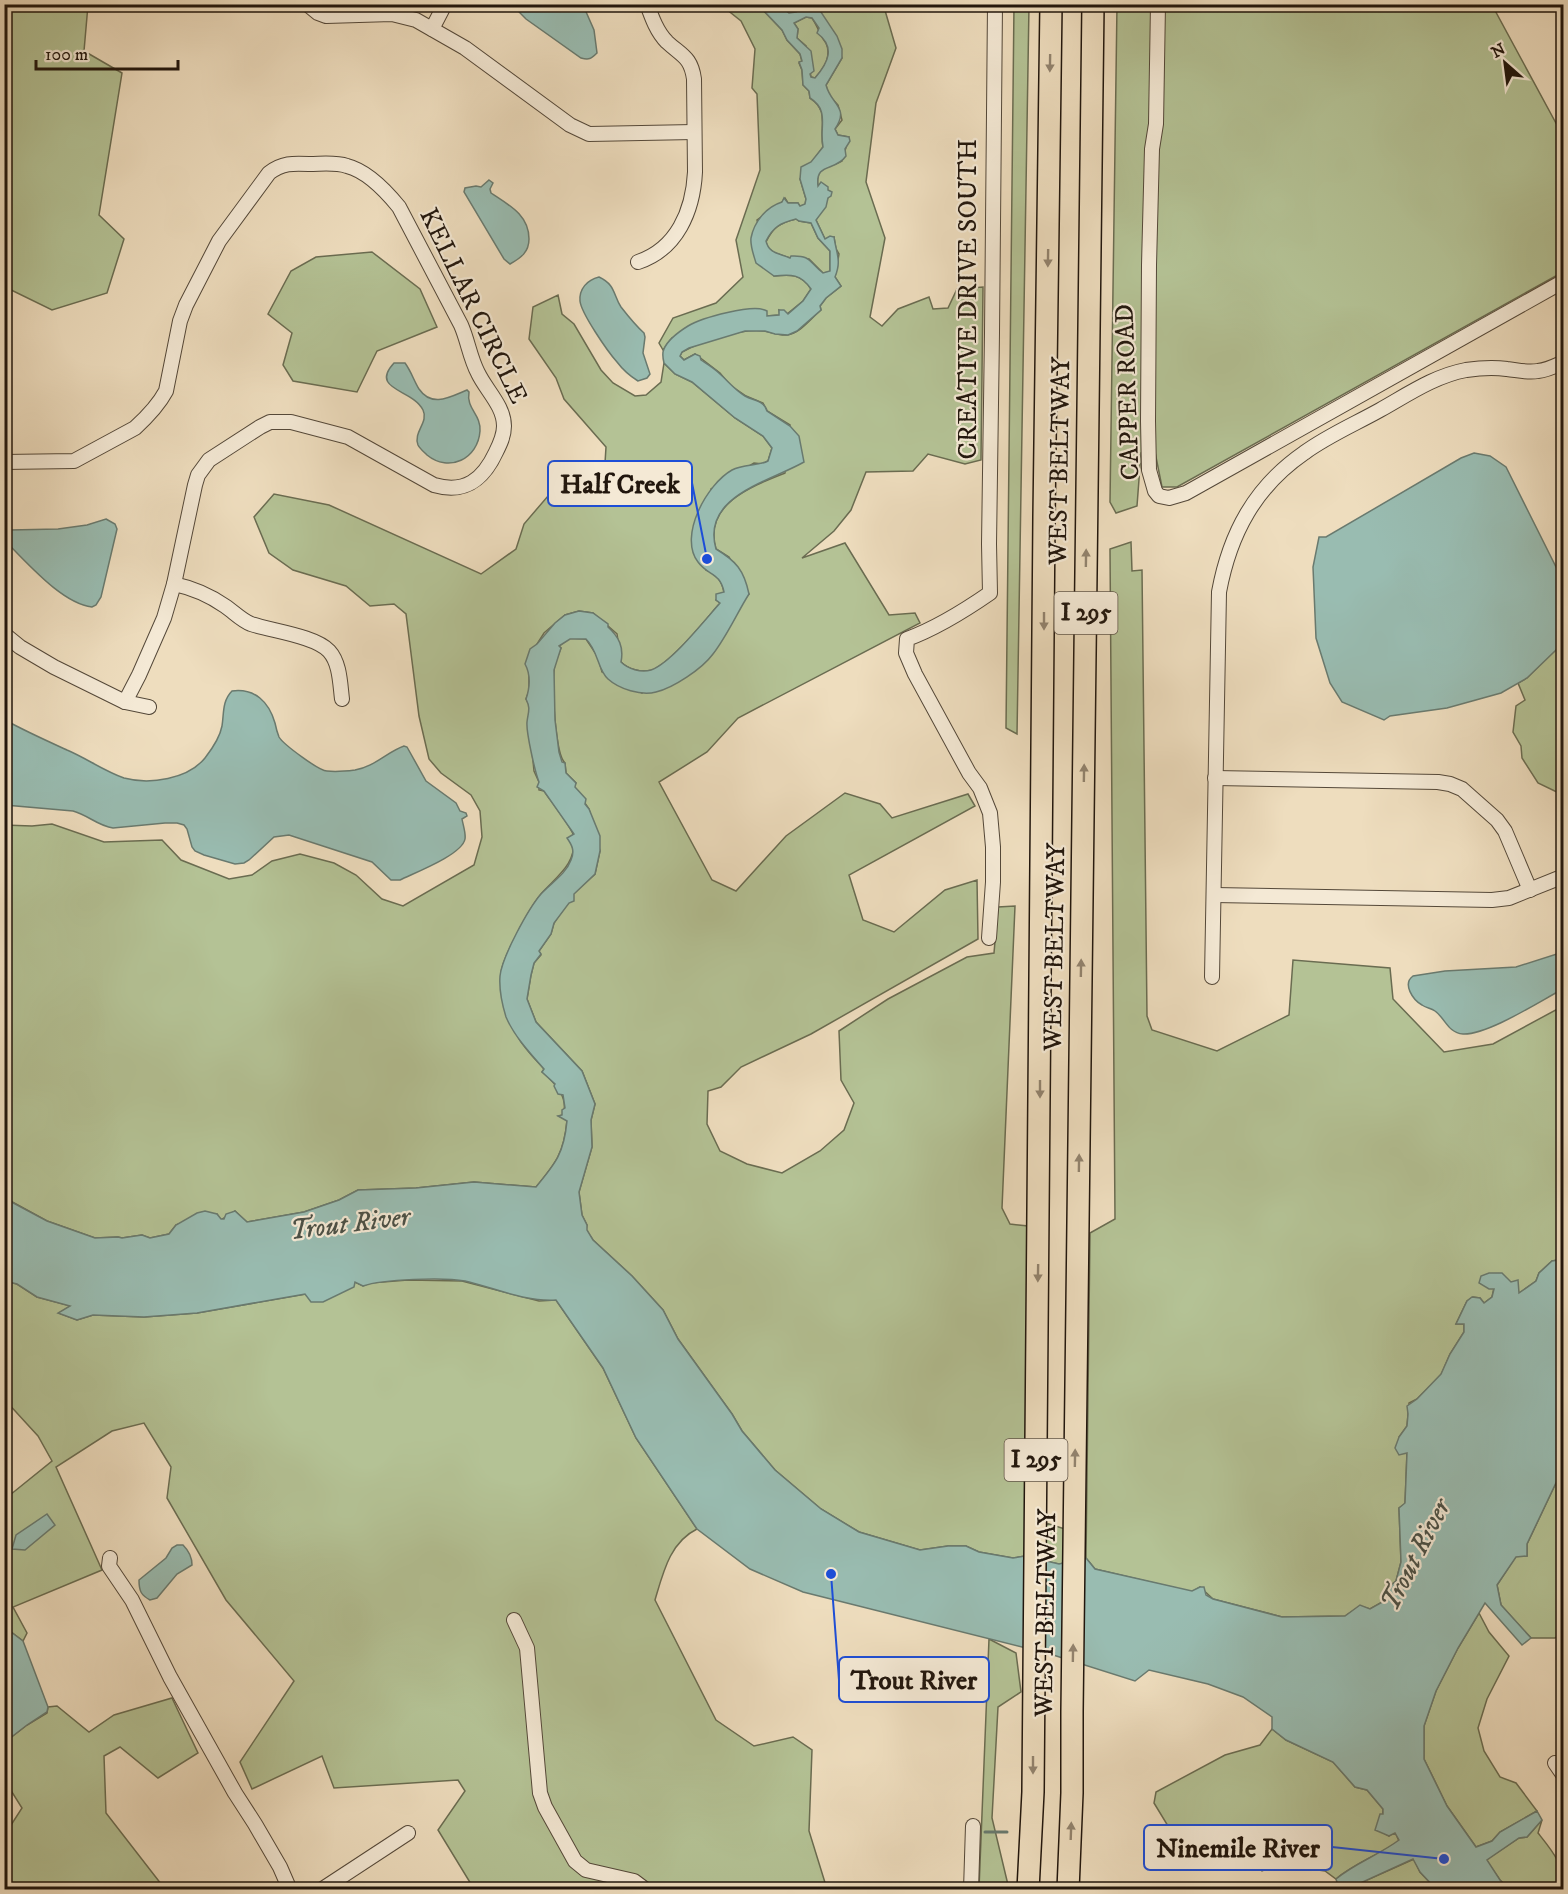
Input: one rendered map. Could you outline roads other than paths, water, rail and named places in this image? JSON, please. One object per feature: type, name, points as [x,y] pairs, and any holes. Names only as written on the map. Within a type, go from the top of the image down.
[{"type":"highway","name":"WEST BELTWAY","points":[[1028,1890],[1033,1791],[1032,1706],[1051,4]]},
{"type":"highway","name":"WEST BELTWAY","points":[[1068,1890],[1072,1793],[1093,4]]},
{"type":"street","points":[[307,4],[326,16],[392,15],[410,18],[465,48],[579,130],[589,134],[694,132]]},
{"type":"street","points":[[432,29],[445,4]]},
{"type":"street","points":[[638,262],[653,257],[674,237],[690,206],[695,186],[693,69],[682,53],[667,42],[655,26],[647,4]]},
{"type":"street","name":"CREATIVE DRIVE SOUTH","points":[[990,938],[993,882],[990,813],[980,788],[915,674],[906,653],[907,639],[962,612],[990,593],[988,544],[995,4]]},
{"type":"street","name":"CAPPER ROAD","points":[[1158,4],[1156,124],[1152,149],[1149,266],[1148,421],[1149,470],[1155,491],[1160,496],[1168,498],[1186,493],[1563,281]]},
{"type":"street","name":"KELLAR CIRCLE","points":[[4,462],[74,461],[135,428],[161,401],[166,391],[183,313],[219,241],[269,173],[278,166],[289,163],[340,164],[359,170],[388,194],[399,207],[461,325],[478,375],[501,413],[504,426],[502,439],[492,461],[482,475],[469,484],[446,488],[434,485],[348,437],[291,422],[270,422],[209,460],[198,475],[174,584],[164,618],[154,644],[125,702]]},
{"type":"street","points":[[1212,977],[1219,592],[1227,556],[1235,534],[1247,512],[1260,495],[1306,451],[1429,382],[1465,370],[1505,368],[1537,372],[1563,362]]},
{"type":"street","points":[[174,584],[193,588],[209,596],[249,623],[322,645],[334,658],[337,666],[342,699]]},
{"type":"street","points":[[4,634],[54,667],[125,702],[149,707]]},
{"type":"street","points":[[1215,778],[1450,784],[1462,789],[1497,820],[1505,831],[1530,890]]},
{"type":"street","points":[[1214,895],[1492,900],[1509,898],[1563,876]]},
{"type":"street","points":[[110,1558],[109,1566],[132,1600],[170,1677],[235,1793],[280,1867],[290,1890]]},
{"type":"street","points":[[514,1620],[527,1648],[540,1793],[545,1808],[575,1861],[586,1870],[634,1881],[646,1890]]},
{"type":"street","points":[[1555,1762],[1563,1776]]},
{"type":"street","points":[[972,1890],[973,1826]]},
{"type":"street","points":[[321,1890],[408,1833]]},
{"type":"water","points":[[518,5],[583,5],[594,30],[597,53],[590,59],[581,58],[526,19],[519,12]]},
{"type":"water","points":[[761,5],[778,5],[789,13],[808,5],[819,9],[837,36],[842,49],[842,58],[826,85],[840,111],[841,116],[835,129],[838,135],[849,137],[850,141],[845,149],[846,156],[842,161],[820,173],[818,186],[821,182],[832,192],[826,207],[816,220],[825,239],[830,236],[834,237],[838,261],[835,277],[841,286],[826,298],[820,306],[821,310],[797,331],[788,335],[765,331],[745,331],[689,348],[680,356],[684,360],[695,354],[700,356],[701,360],[738,391],[762,403],[767,411],[790,426],[799,436],[804,462],[741,493],[728,503],[718,516],[714,531],[716,549],[738,567],[745,579],[749,594],[713,654],[695,672],[679,682],[663,690],[644,693],[624,689],[608,679],[586,639],[570,639],[559,646],[561,648],[554,670],[555,720],[559,752],[562,762],[565,763],[566,773],[576,783],[575,787],[586,799],[585,804],[600,836],[600,851],[595,874],[574,894],[574,901],[569,903],[554,923],[551,934],[539,951],[541,954],[534,963],[527,999],[536,1022],[582,1071],[595,1104],[591,1120],[592,1147],[579,1192],[582,1215],[587,1230],[593,1240],[632,1276],[663,1310],[678,1339],[742,1431],[775,1470],[821,1509],[859,1532],[920,1550],[966,1546],[979,1552],[1013,1558],[1025,1556],[1059,1564],[1086,1558],[1095,1569],[1192,1591],[1204,1587],[1206,1595],[1213,1599],[1282,1617],[1345,1616],[1360,1605],[1370,1609],[1386,1600],[1390,1586],[1396,1581],[1401,1562],[1399,1508],[1405,1503],[1407,1453],[1399,1455],[1395,1448],[1407,1426],[1407,1406],[1441,1374],[1464,1332],[1464,1324],[1456,1324],[1467,1301],[1472,1297],[1480,1298],[1484,1303],[1492,1297],[1494,1289],[1489,1289],[1479,1283],[1481,1276],[1489,1273],[1502,1273],[1511,1282],[1518,1280],[1519,1293],[1536,1281],[1539,1273],[1552,1261],[1563,1256],[1563,1468],[1527,1544],[1527,1556],[1516,1557],[1497,1585],[1501,1605],[1531,1638],[1522,1645],[1485,1603],[1436,1691],[1424,1726],[1424,1759],[1447,1806],[1476,1847],[1492,1841],[1500,1832],[1537,1811],[1542,1820],[1527,1837],[1519,1838],[1487,1860],[1509,1889],[1436,1889],[1420,1872],[1413,1859],[1358,1884],[1354,1889],[1339,1889],[1336,1879],[1399,1840],[1395,1833],[1389,1836],[1375,1830],[1383,1809],[1367,1790],[1355,1787],[1333,1762],[1286,1740],[1272,1729],[1272,1717],[1243,1697],[1208,1684],[1149,1670],[1135,1681],[1050,1654],[803,1592],[750,1569],[697,1529],[636,1438],[603,1368],[556,1300],[521,1297],[465,1281],[414,1279],[363,1286],[355,1282],[354,1287],[323,1302],[311,1302],[305,1294],[197,1313],[144,1317],[93,1315],[77,1320],[58,1313],[70,1306],[37,1297],[17,1284],[5,1281],[4,1198],[47,1221],[95,1238],[142,1235],[150,1238],[169,1234],[176,1225],[205,1211],[217,1214],[224,1219],[226,1214],[235,1211],[247,1222],[304,1212],[339,1200],[358,1190],[416,1188],[474,1182],[536,1187],[554,1164],[566,1132],[567,1121],[558,1116],[562,1115],[562,1110],[565,1108],[563,1095],[558,1094],[555,1084],[542,1072],[544,1069],[513,1031],[503,1007],[500,986],[505,957],[523,922],[541,894],[566,870],[573,854],[572,846],[567,838],[574,834],[544,791],[537,787],[539,782],[527,727],[529,708],[526,699],[529,681],[525,664],[530,649],[555,623],[565,615],[579,611],[593,613],[608,624],[620,643],[621,662],[639,671],[651,670],[678,650],[720,603],[716,600],[716,594],[724,592],[720,581],[698,562],[693,551],[691,539],[693,525],[705,498],[723,477],[736,468],[768,461],[772,448],[763,436],[735,418],[692,382],[675,374],[664,363],[663,351],[681,330],[728,312],[760,309],[767,311],[767,316],[779,315],[779,310],[784,310],[788,314],[803,301],[811,289],[803,280],[795,276],[774,276],[756,263],[752,248],[753,232],[766,211],[782,202],[784,198],[788,203],[798,203],[800,206],[805,204],[806,199],[800,179],[801,167],[811,162],[823,147],[822,114],[803,85],[800,54]],"holes":[[[806,17],[812,18],[819,28],[817,33],[823,38],[828,49],[826,61],[815,78],[810,74],[814,71],[811,51],[797,38],[798,29],[794,23]],[[796,219],[811,223],[818,238],[830,251],[830,271],[823,273],[806,258],[798,256],[790,258],[775,252],[767,245],[766,241],[774,229]]]},
{"type":"water","points":[[489,180],[493,183],[491,193],[522,217],[528,231],[529,244],[526,251],[510,264],[504,259],[464,192],[465,188],[481,187]]},
{"type":"water","points":[[599,277],[608,283],[621,307],[644,333],[643,353],[650,374],[647,378],[638,381],[624,370],[585,314],[580,301],[582,289],[587,283]]},
{"type":"water","points":[[394,363],[405,363],[419,389],[424,395],[435,400],[467,390],[469,392],[470,403],[480,425],[480,431],[478,441],[468,456],[453,463],[444,463],[427,455],[420,448],[417,440],[424,419],[423,410],[418,403],[390,384],[387,379],[388,372]]},
{"type":"water","points":[[1474,453],[1490,456],[1506,467],[1563,581],[1563,635],[1556,650],[1527,678],[1501,693],[1447,708],[1390,716],[1384,720],[1342,702],[1330,683],[1316,638],[1313,567],[1319,537],[1326,537],[1461,458]]},
{"type":"water","points":[[106,519],[115,524],[117,529],[101,597],[92,607],[80,604],[57,590],[5,541],[5,535],[10,530],[58,529],[87,525]]},
{"type":"water","points":[[232,691],[248,692],[260,698],[272,715],[279,737],[302,757],[323,770],[355,770],[374,763],[404,746],[407,747],[426,781],[456,803],[460,811],[466,813],[467,816],[462,819],[465,839],[462,845],[447,857],[426,868],[400,880],[391,880],[372,862],[289,835],[274,837],[249,860],[235,864],[195,851],[187,829],[184,825],[177,823],[113,828],[73,811],[5,805],[5,720],[124,778],[157,780],[189,771],[205,758],[219,734],[225,703]]},
{"type":"water","points":[[1563,952],[1563,989],[1500,1023],[1474,1033],[1463,1034],[1454,1031],[1435,1011],[1424,1006],[1410,992],[1408,983],[1413,976],[1445,971],[1516,967]]},
{"type":"water","points":[[47,1514],[55,1525],[25,1550],[12,1549],[16,1535]]},
{"type":"water","points":[[183,1545],[187,1549],[192,1565],[177,1574],[157,1598],[150,1600],[141,1592],[139,1580],[166,1558],[172,1548]]},
{"type":"water","points":[[11,1632],[23,1641],[48,1707],[47,1712],[5,1742],[5,1635]]},
{"type":"waterway","points":[[985,1832],[1007,1832]]},
{"type":"place","name":"Half Creek","points":[[707,559]]},
{"type":"place","name":"Trout River","points":[[831,1574]]},
{"type":"place","name":"Ninemile River","points":[[1444,1859]]}]
